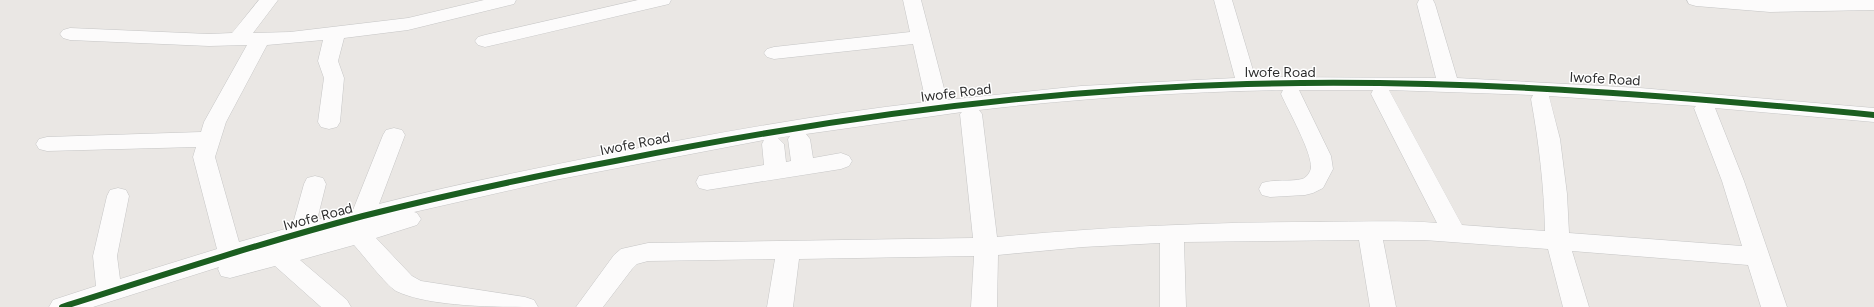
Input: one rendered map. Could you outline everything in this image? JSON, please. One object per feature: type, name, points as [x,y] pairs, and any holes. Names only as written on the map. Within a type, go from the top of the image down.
[{"type":"street","points":[[238,39],[269,0]]},
{"type":"street","points":[[70,34],[209,40],[290,38],[408,24],[507,0]]},
{"type":"street","points":[[485,41],[662,0]]},
{"type":"street","points":[[912,0],[938,107]]},
{"type":"street","points":[[1223,0],[1247,84]]},
{"type":"street","points":[[1696,0],[1770,6],[1874,4]]},
{"type":"street","points":[[1426,4],[1448,84]]},
{"type":"street","points":[[329,122],[334,78],[328,61],[335,33]]},
{"type":"street","points":[[774,53],[921,37]]},
{"type":"street","points":[[230,254],[204,157],[215,122],[260,39]]},
{"type":"street","name":"Iwofe Road","points":[[62,307],[110,300],[279,256],[361,226],[516,180],[661,151],[836,120],[1014,99],[1120,90],[1247,84],[1448,84],[1874,123]]},
{"type":"street","points":[[1270,189],[1305,187],[1315,182],[1322,169],[1320,156],[1291,94]]},
{"type":"street","name":"Iwofe Road","points":[[110,300],[230,254],[302,233],[361,226],[431,213],[524,190],[799,139],[971,114],[1123,101],[1291,94],[1381,94],[1541,99],[1586,96],[1702,98],[1874,123]]},
{"type":"street","points":[[1381,94],[1454,232]]},
{"type":"street","points":[[1541,99],[1549,139],[1556,194],[1557,240],[1576,307]]},
{"type":"street","points":[[1705,108],[1733,181],[1774,307]]},
{"type":"street","points":[[971,114],[986,247],[986,288],[984,307]]},
{"type":"street","points":[[394,135],[361,226],[403,283],[417,290],[458,302],[525,307]]},
{"type":"street","points":[[47,144],[210,139]]},
{"type":"street","points":[[799,139],[803,167]]},
{"type":"street","points":[[773,144],[776,171]]},
{"type":"street","points":[[707,182],[841,161]]},
{"type":"street","points":[[302,233],[315,184]]},
{"type":"street","points":[[110,300],[105,256],[118,196]]},
{"type":"street","points":[[1369,231],[1383,307]]},
{"type":"street","points":[[589,307],[615,271],[630,256],[648,252],[986,247],[1083,238],[1172,233],[1369,231],[1454,232],[1757,256]]},
{"type":"street","points":[[1172,233],[1173,307]]},
{"type":"street","points":[[780,307],[788,250]]},
{"type":"street","points":[[279,256],[338,307]]},
{"type":"cycle path","points":[[62,307],[294,235],[359,217],[489,186],[751,135],[916,110],[998,101],[1164,87],[1326,83],[1404,84],[1483,86],[1640,95],[1874,115]]}]
